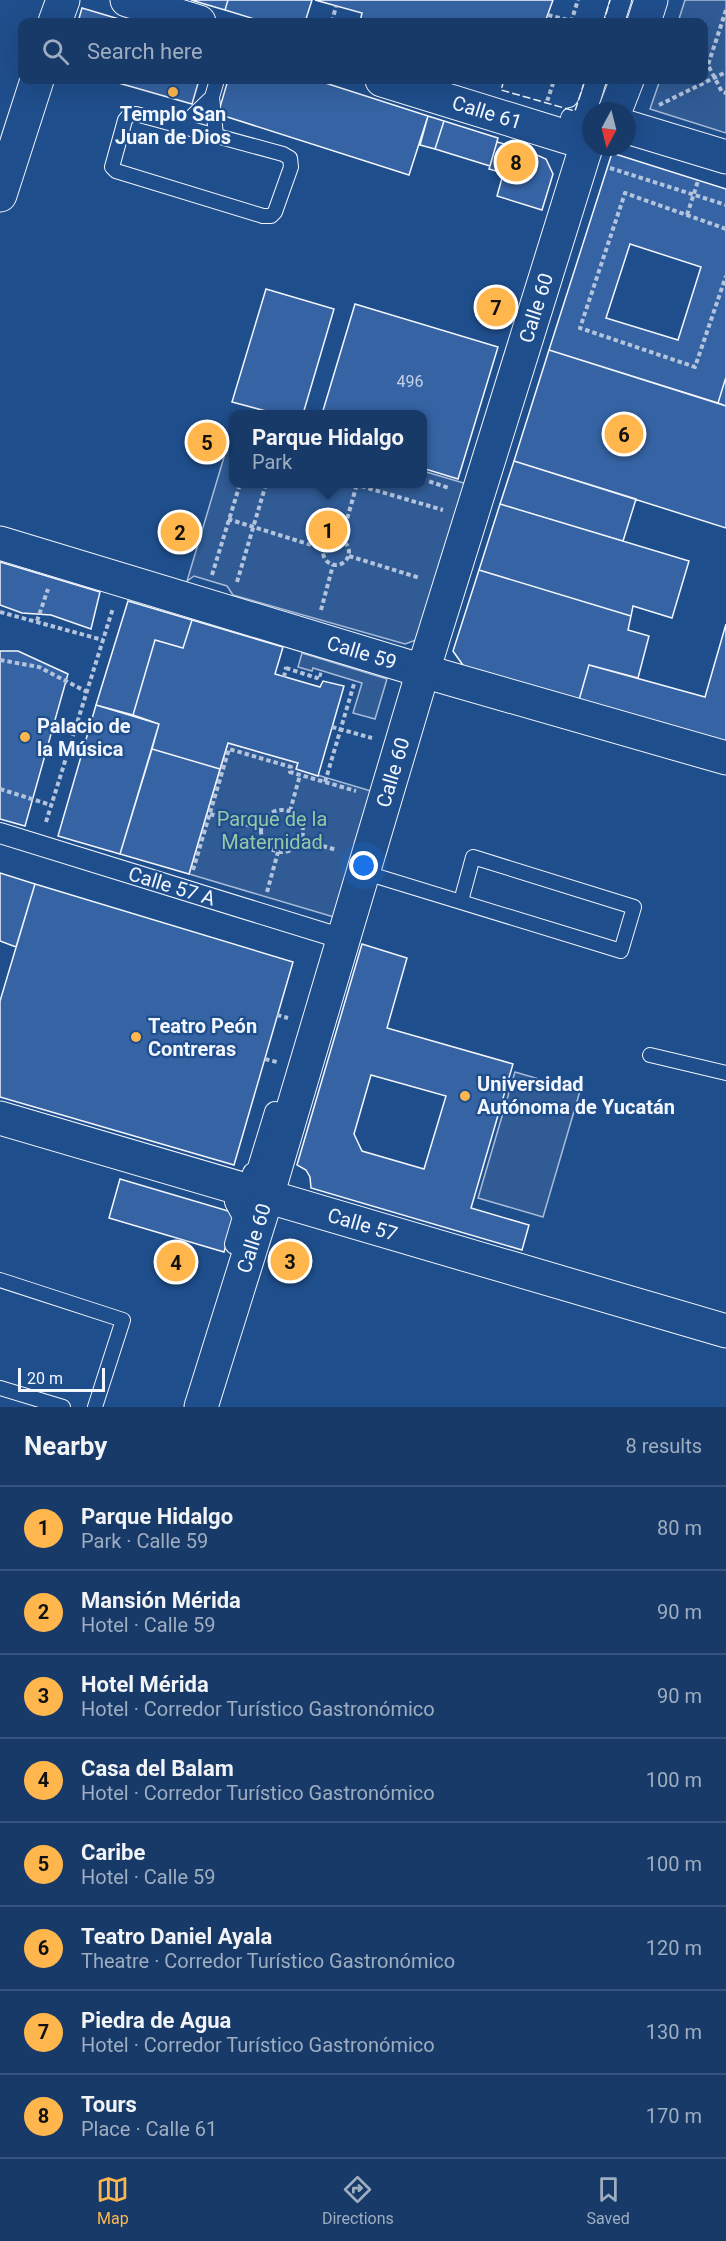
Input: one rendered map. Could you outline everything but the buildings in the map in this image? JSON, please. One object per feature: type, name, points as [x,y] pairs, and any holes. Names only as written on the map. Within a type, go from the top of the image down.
[{"type":"main road","points":[[56,18],[63,0]]},
{"type":"main road","points":[[127,0],[186,18]]},
{"type":"main road","points":[[645,18],[651,0]]},
{"type":"main road","points":[[0,195],[36,84]]},
{"type":"main road","name":"Calle 61","points":[[395,84],[582,142]]},
{"type":"main road","points":[[618,102],[625,84]]},
{"type":"main road","points":[[639,118],[726,157]]},
{"type":"main road","name":"Calle 60","points":[[201,1407],[273,1190],[336,936],[364,868],[413,678],[583,156]]},
{"type":"main road","name":"Calle 59","points":[[0,543],[413,678],[726,758]]},
{"type":"main road","name":"Calle 57","points":[[0,1118],[273,1190],[726,1331]]},
{"type":"street","points":[[615,18],[621,0]]},
{"type":"street","points":[[588,102],[595,84]]},
{"type":"street","points":[[582,113],[577,118],[582,129]]},
{"type":"street","points":[[444,646],[586,156]]},
{"type":"street","points":[[419,639],[568,164]]},
{"type":"street","points":[[364,868],[370,796],[386,742],[413,678]]},
{"type":"street","points":[[217,1407],[275,1221],[273,1190],[364,868],[428,704]]},
{"type":"street","name":"Calle 57 A","points":[[0,833],[336,936]]},
{"type":"street","points":[[186,1407],[243,1217],[234,1202]]},
{"type":"lane","points":[[216,84],[212,97],[216,135]]},
{"type":"lane","points":[[183,125],[212,97]]},
{"type":"lane","points":[[136,114],[216,135],[290,158],[291,167],[275,212],[271,216],[263,216],[123,174],[112,167],[125,120],[129,115],[136,114]]},
{"type":"lane","points":[[364,868],[461,901],[621,951],[634,907],[473,857],[461,901]]},
{"type":"lane","points":[[650,1055],[726,1073]]},
{"type":"lane","points":[[0,1280],[123,1320],[95,1407]]},
{"type":"lane","points":[[0,1388],[63,1407]]},
{"type":"path","points":[[574,18],[578,0]]},
{"type":"path","points":[[333,18],[336,6]]},
{"type":"path","points":[[726,10],[708,65],[722,92],[726,93]]},
{"type":"path","points":[[548,15],[559,18]]},
{"type":"path","points":[[708,82],[726,72]]},
{"type":"path","points":[[639,118],[704,84]]},
{"type":"path","points":[[612,156],[694,195],[726,205]]},
{"type":"path","points":[[687,215],[699,177]]},
{"type":"path","points":[[726,229],[625,193],[580,328],[695,367],[726,276]]},
{"type":"path","points":[[427,480],[465,492]]},
{"type":"path","points":[[210,581],[238,488]]},
{"type":"path","points":[[235,587],[265,488]]},
{"type":"path","points":[[341,540],[355,488]]},
{"type":"path","points":[[369,488],[446,511]]},
{"type":"path","points":[[228,519],[324,549]]},
{"type":"path","points":[[333,540],[341,540],[349,549],[349,556],[344,562],[333,565],[326,560],[324,549],[333,540]]},
{"type":"path","points":[[349,556],[435,583]]},
{"type":"path","points":[[324,596],[333,565]]},
{"type":"path","points":[[38,621],[49,583]]},
{"type":"path","points":[[39,845],[115,603]]},
{"type":"path","points":[[0,612],[103,640]]},
{"type":"path","points":[[0,660],[39,668],[87,692]]},
{"type":"path","points":[[286,668],[317,678],[318,674],[327,676]]},
{"type":"path","points":[[325,782],[354,684],[345,681]]},
{"type":"path","points":[[332,727],[386,742]]},
{"type":"path","points":[[187,891],[216,789],[232,748],[291,767],[290,772],[370,796]]},
{"type":"path","points":[[290,811],[300,775]]},
{"type":"path","points":[[0,789],[51,805]]},
{"type":"path","points":[[276,810],[290,811],[300,820],[303,833],[301,840],[291,849],[279,852],[266,845],[262,839],[261,829],[264,818],[269,813],[276,810]]},
{"type":"path","points":[[210,814],[261,829]]},
{"type":"path","points":[[301,840],[364,868]]},
{"type":"path","points":[[261,913],[279,852]]},
{"type":"green space","points":[[685,0],[726,0],[726,133],[650,109],[659,84],[708,84],[708,18],[679,18]]},
{"type":"green space","points":[[229,440],[229,488],[427,488],[427,472],[467,484],[419,639],[405,644],[233,595],[227,586],[194,576],[187,581]]},
{"type":"green space","points":[[302,653],[387,679],[375,719],[353,713],[362,683],[313,668],[312,671],[298,667]]},
{"type":"green space","name":"Parque de la Maternidad","points":[[228,743],[298,763],[297,769],[371,791],[334,917],[189,874]]},
{"type":"green space","points":[[515,1072],[580,1091],[543,1217],[478,1198]]},
{"type":"fence","points":[[605,18],[610,0]]},
{"type":"fence","points":[[503,84],[501,90],[575,111],[584,84]]},
{"type":"place","name":"Templo San Juan de Dios","points":[[173,92]]},
{"type":"place","name":"Tours","points":[[516,162]]},
{"type":"place","name":"Piedra de Agua","points":[[496,307]]},
{"type":"place","name":"Teatro Daniel Ayala","points":[[624,434]]},
{"type":"place","name":"Caribe","points":[[207,442]]},
{"type":"place","name":"Parque Hidalgo","points":[[328,530]]},
{"type":"place","name":"Mansión Mérida","points":[[180,532]]},
{"type":"place","name":"Palacio de la Música","points":[[25,737]]},
{"type":"place","name":"Teatro Peón Contreras","points":[[136,1037]]},
{"type":"place","name":"Universidad Autónoma de Yucatán","points":[[465,1096]]},
{"type":"place","name":"Hotel Mérida","points":[[290,1261]]},
{"type":"place","name":"Casa del Balam","points":[[176,1262]]}]
